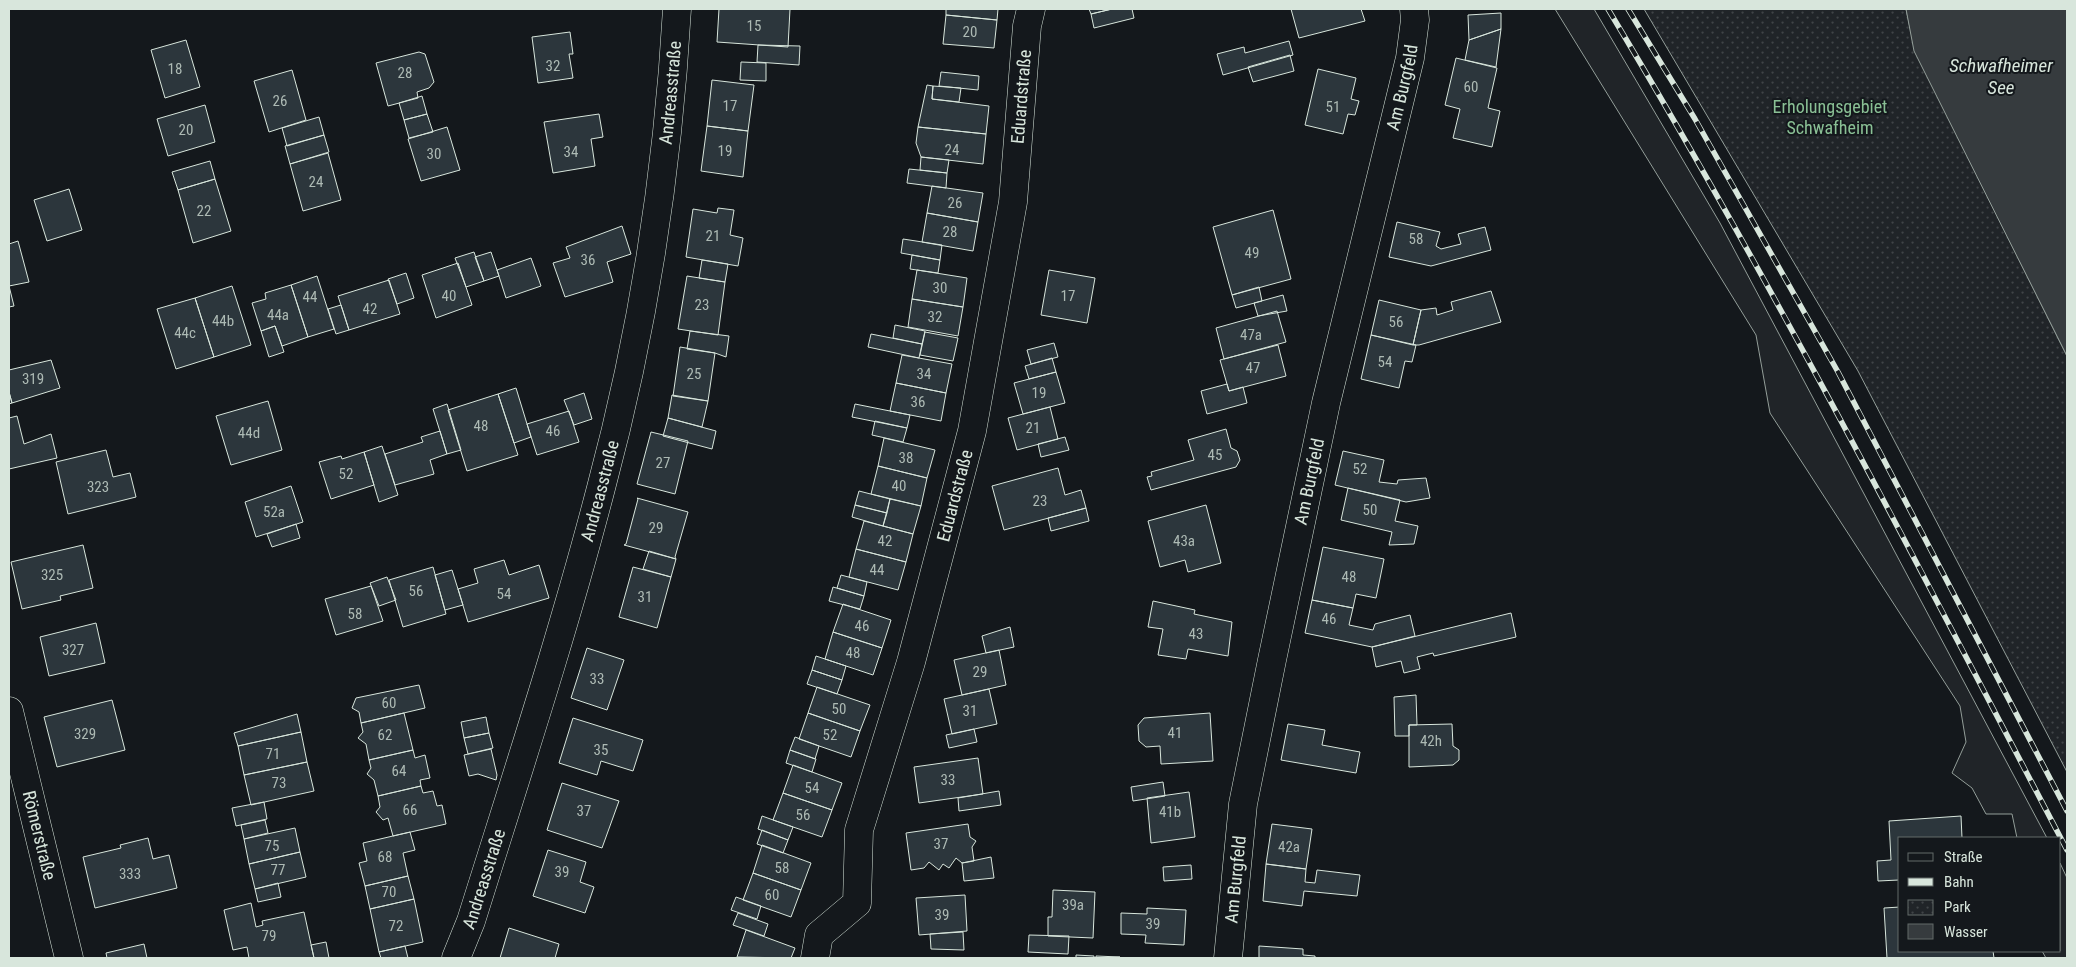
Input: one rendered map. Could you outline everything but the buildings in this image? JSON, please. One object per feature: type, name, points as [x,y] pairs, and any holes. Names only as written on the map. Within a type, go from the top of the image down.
[{"type":"street","name":"Andreasstraße","points":[[456,958],[477,903],[550,668],[602,487],[636,334],[661,186],[677,9]]},
{"type":"street","name":"Eduardstraße","points":[[815,958],[818,935],[857,903],[859,830],[911,662],[972,431],[1013,202],[1027,26],[1031,9]]},
{"type":"street","name":"Am Burgfeld","points":[[1228,958],[1247,785],[1326,403],[1410,58],[1415,20],[1414,9]]},
{"type":"street","name":"Römerstraße","points":[[9,711],[69,958]]},
{"type":"green space","points":[[1555,9],[1594,9],[1720,223],[2046,837],[2017,837],[2012,814],[1986,814],[1972,788],[1952,773],[1966,742],[1960,706],[1770,413],[1756,335]]},
{"type":"green space","name":"Erholungsgebiet Schwafheim","points":[[1644,9],[1906,9],[1915,51],[2067,356],[2067,772],[1858,371]]},
{"type":"green space","points":[[2061,865],[2067,878],[2067,958],[2046,958],[2043,952],[2061,952]]},
{"type":"water","name":"Schwafheimer See","points":[[1906,9],[2067,9],[2067,356],[1914,51]]},
{"type":"railway","points":[[1608,9],[1729,216],[1787,321],[2060,837]]},
{"type":"railway","points":[[1628,9],[1695,119],[1838,372],[2067,811]]},
{"type":"railway","points":[[2061,839],[2067,850]]}]
